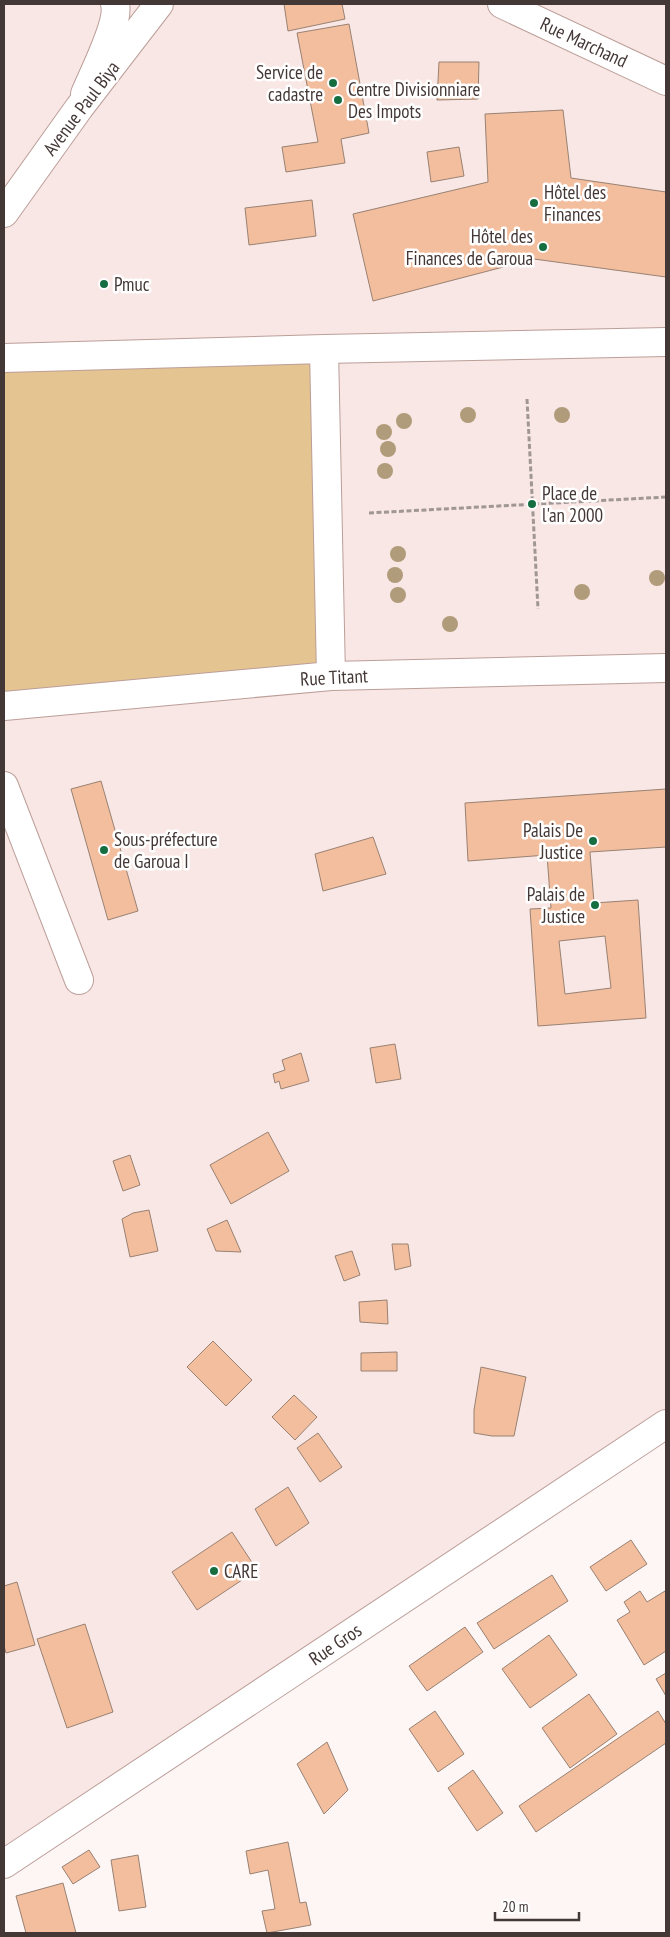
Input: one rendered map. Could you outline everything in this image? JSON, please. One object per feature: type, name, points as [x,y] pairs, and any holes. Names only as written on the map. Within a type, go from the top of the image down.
[{"type":"street","points":[[79,108],[110,34],[114,22],[115,4]]},
{"type":"street","name":"Avenue Paul Biya","points":[[4,213],[79,108],[159,4]]},
{"type":"street","name":"Rue Marchand","points":[[502,4],[666,80]]},
{"type":"street","points":[[4,358],[324,348],[666,342]]},
{"type":"street","points":[[324,348],[331,676]]},
{"type":"street","name":"Rue Titant","points":[[4,706],[331,676],[666,668]]},
{"type":"street","points":[[4,786],[80,980]]},
{"type":"street","name":"Rue Gros","points":[[4,1864],[666,1424]]},
{"type":"path","points":[[527,399],[538,609]]},
{"type":"path","points":[[369,513],[666,497]]},
{"type":"shaded area","points":[[4,4],[666,4],[666,1436],[4,1866]]},
{"type":"shaded area","points":[[324,349],[331,676],[4,701],[4,358]]},
{"type":"building","points":[[284,4],[342,4],[345,19],[288,31]]},
{"type":"building","name":"Service de cadastre","points":[[349,24],[369,133],[341,139],[345,163],[286,172],[282,147],[318,142],[297,33]]},
{"type":"building","points":[[439,62],[479,62],[478,99],[437,100]]},
{"type":"building","name":"Hôtel des Finances","points":[[563,110],[571,178],[666,192],[666,277],[534,259],[373,301],[353,214],[488,182],[485,114]]},
{"type":"building","points":[[459,147],[464,176],[431,182],[427,152]]},
{"type":"building","points":[[312,200],[316,236],[249,245],[245,208]]},
{"type":"building","name":"Sous-préfecture de Garoua I","points":[[101,781],[138,911],[108,920],[71,789]]},
{"type":"building","name":"Palais de Justice","points":[[666,789],[666,847],[590,852],[594,903],[638,900],[646,1018],[538,1026],[530,909],[551,908],[547,855],[468,861],[465,803]],"holes":[[[605,936],[611,988],[565,994],[559,941]]]},
{"type":"building","points":[[373,837],[386,874],[323,891],[315,854]]},
{"type":"building","points":[[395,1044],[401,1079],[376,1083],[370,1048]]},
{"type":"building","points":[[301,1053],[309,1081],[281,1089],[279,1081],[275,1083],[273,1074],[285,1070],[282,1060]]},
{"type":"building","points":[[268,1132],[289,1171],[231,1204],[210,1165]]},
{"type":"building","points":[[130,1155],[140,1185],[123,1191],[113,1161]]},
{"type":"building","points":[[149,1210],[158,1251],[130,1257],[122,1219],[133,1213]]},
{"type":"building","points":[[227,1220],[241,1252],[216,1251],[207,1229]]},
{"type":"building","points":[[392,1244],[408,1244],[411,1266],[395,1270]]},
{"type":"building","points":[[352,1251],[360,1275],[344,1281],[335,1256]]},
{"type":"building","points":[[387,1300],[388,1324],[360,1322],[359,1302]]},
{"type":"building","points":[[213,1341],[252,1380],[226,1406],[187,1367]]},
{"type":"building","points":[[397,1352],[397,1371],[361,1371],[361,1353]]},
{"type":"building","points":[[481,1367],[526,1377],[514,1436],[492,1436],[474,1433],[474,1410]]},
{"type":"building","points":[[294,1395],[317,1417],[295,1440],[272,1417]]},
{"type":"building","points":[[318,1433],[342,1467],[320,1482],[297,1448]]},
{"type":"building","points":[[288,1487],[309,1523],[276,1546],[255,1509]]},
{"type":"building","name":"CARE","points":[[232,1532],[257,1570],[197,1610],[172,1572]]},
{"type":"building","points":[[631,1540],[647,1564],[606,1591],[590,1567]]},
{"type":"building","points":[[552,1575],[568,1601],[494,1649],[477,1623]]},
{"type":"building","points":[[17,1582],[35,1645],[6,1653],[4,1646],[4,1586]]},
{"type":"building","points":[[640,1591],[647,1602],[665,1591],[666,1593],[666,1651],[644,1665],[617,1620],[630,1612],[624,1602]]},
{"type":"building","points":[[85,1624],[113,1712],[67,1728],[37,1639]]},
{"type":"building","points":[[465,1627],[483,1652],[427,1691],[409,1666]]},
{"type":"building","points":[[549,1635],[577,1675],[530,1708],[502,1669]]},
{"type":"building","points":[[666,1673],[666,1696],[656,1679]]},
{"type":"building","points":[[589,1694],[617,1734],[570,1768],[542,1728]]},
{"type":"building","points":[[435,1711],[464,1754],[438,1772],[409,1729]]},
{"type":"building","points":[[658,1711],[666,1724],[666,1743],[536,1832],[519,1806]]},
{"type":"building","points":[[327,1742],[348,1790],[324,1814],[297,1764]]},
{"type":"building","points":[[473,1770],[503,1813],[477,1831],[448,1788]]},
{"type":"building","points":[[288,1842],[300,1903],[306,1902],[311,1925],[267,1933],[262,1911],[275,1909],[268,1870],[250,1874],[246,1851]]},
{"type":"building","points":[[89,1850],[100,1867],[73,1884],[62,1867]]},
{"type":"building","points":[[138,1855],[146,1907],[119,1911],[111,1860]]},
{"type":"building","points":[[63,1883],[76,1933],[26,1933],[16,1896]]},
{"type":"place","name":"Service de cadastre","points":[[333,83]]},
{"type":"place","name":"Centre Divisionniare Des Impots","points":[[338,100]]},
{"type":"place","name":"Hôtel des Finances","points":[[534,203]]},
{"type":"place","name":"Hôtel des Finances de Garoua","points":[[543,247]]},
{"type":"place","name":"Pmuc","points":[[104,284]]},
{"type":"place","name":"Place de l'an 2000","points":[[532,504]]},
{"type":"place","name":"Palais De Justice","points":[[593,841]]},
{"type":"place","name":"Sous-préfecture de Garoua I","points":[[104,850]]},
{"type":"place","name":"Palais de Justice","points":[[595,905]]},
{"type":"place","name":"CARE","points":[[214,1571]]}]
